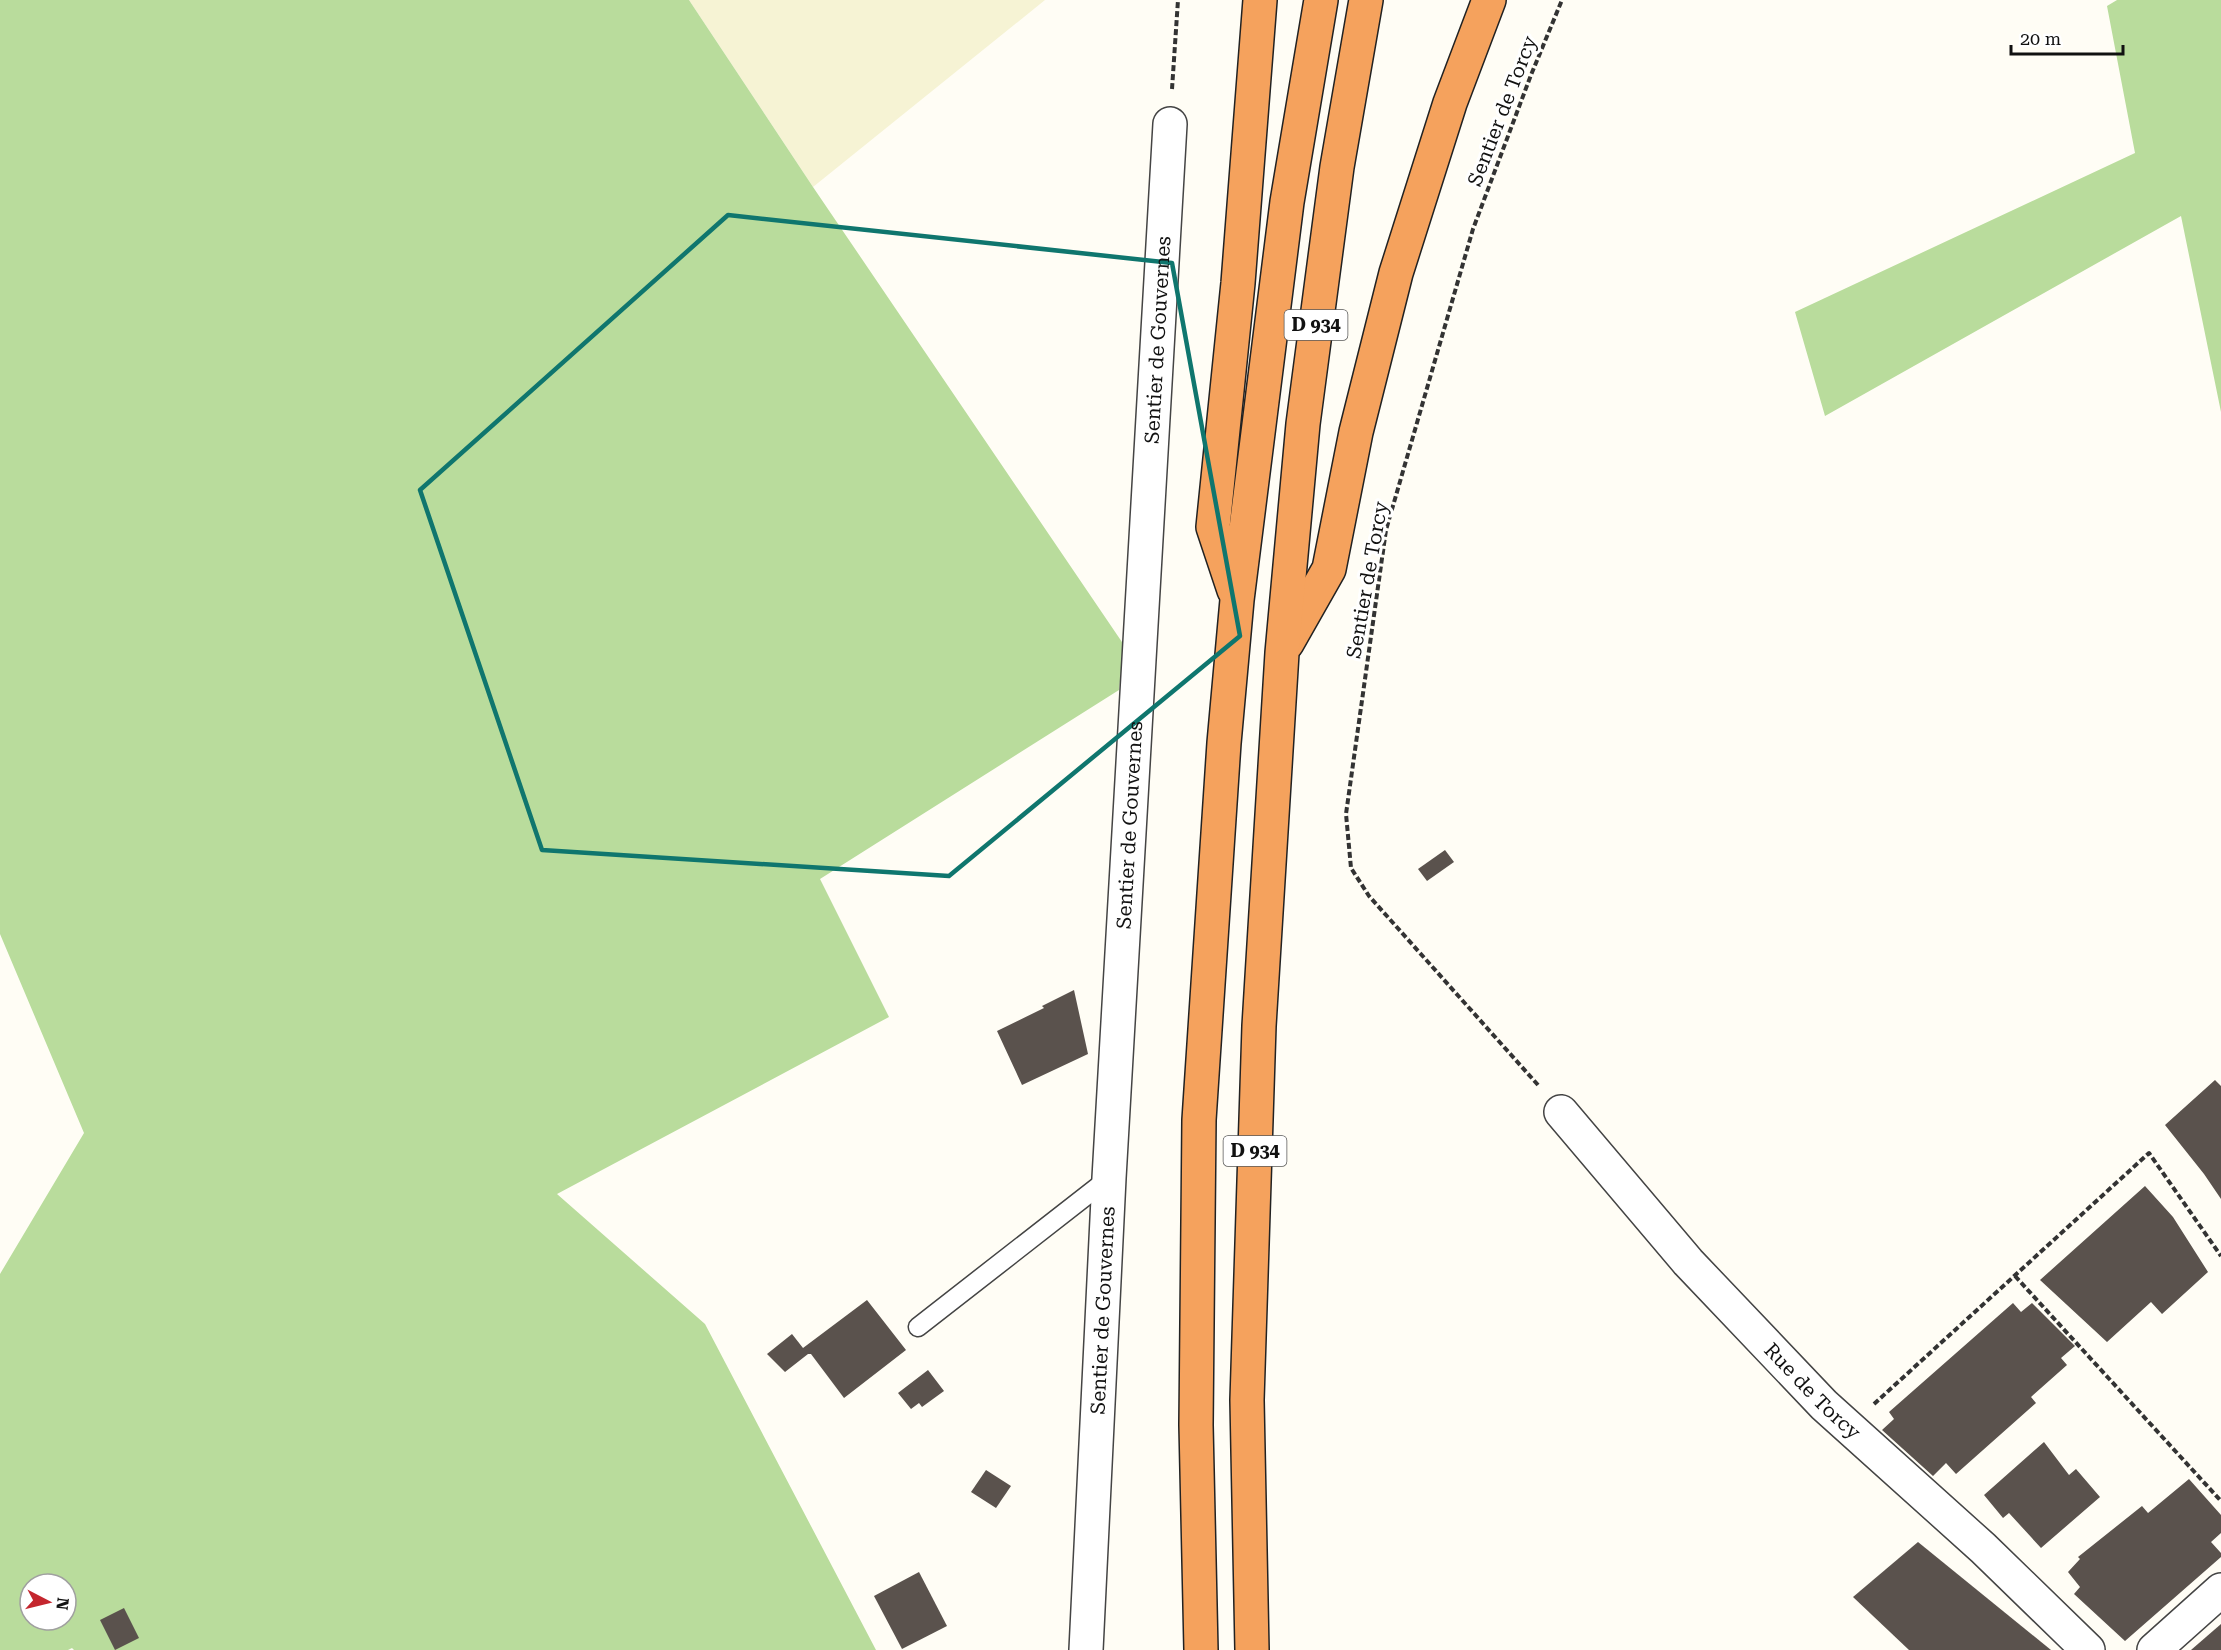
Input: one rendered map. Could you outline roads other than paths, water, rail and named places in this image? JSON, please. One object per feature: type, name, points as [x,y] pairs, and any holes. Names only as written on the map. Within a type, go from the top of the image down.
[{"type":"highway","points":[[1237,600],[1214,527],[1238,283],[1260,0]]},
{"type":"highway","name":"D 934","points":[[1201,1650],[1196,1425],[1199,1120],[1224,742],[1237,600],[1287,202],[1321,0]]},
{"type":"highway","name":"D 934","points":[[1252,1650],[1247,1400],[1259,1026],[1282,653],[1303,424],[1337,167],[1366,0]]},
{"type":"highway","points":[[1282,653],[1329,569],[1356,432],[1396,273],[1450,103],[1489,0]]},
{"type":"street","name":"Sentier de Gouvernes","points":[[1086,1650],[1109,1178],[1170,124]]},
{"type":"street","name":"Rue de Torcy","points":[[1561,1112],[1688,1262],[1824,1405],[1983,1548],[2088,1650]]},
{"type":"street","points":[[2154,1650],[2221,1590]]},
{"type":"lane","points":[[918,1327],[1109,1178]]}]
